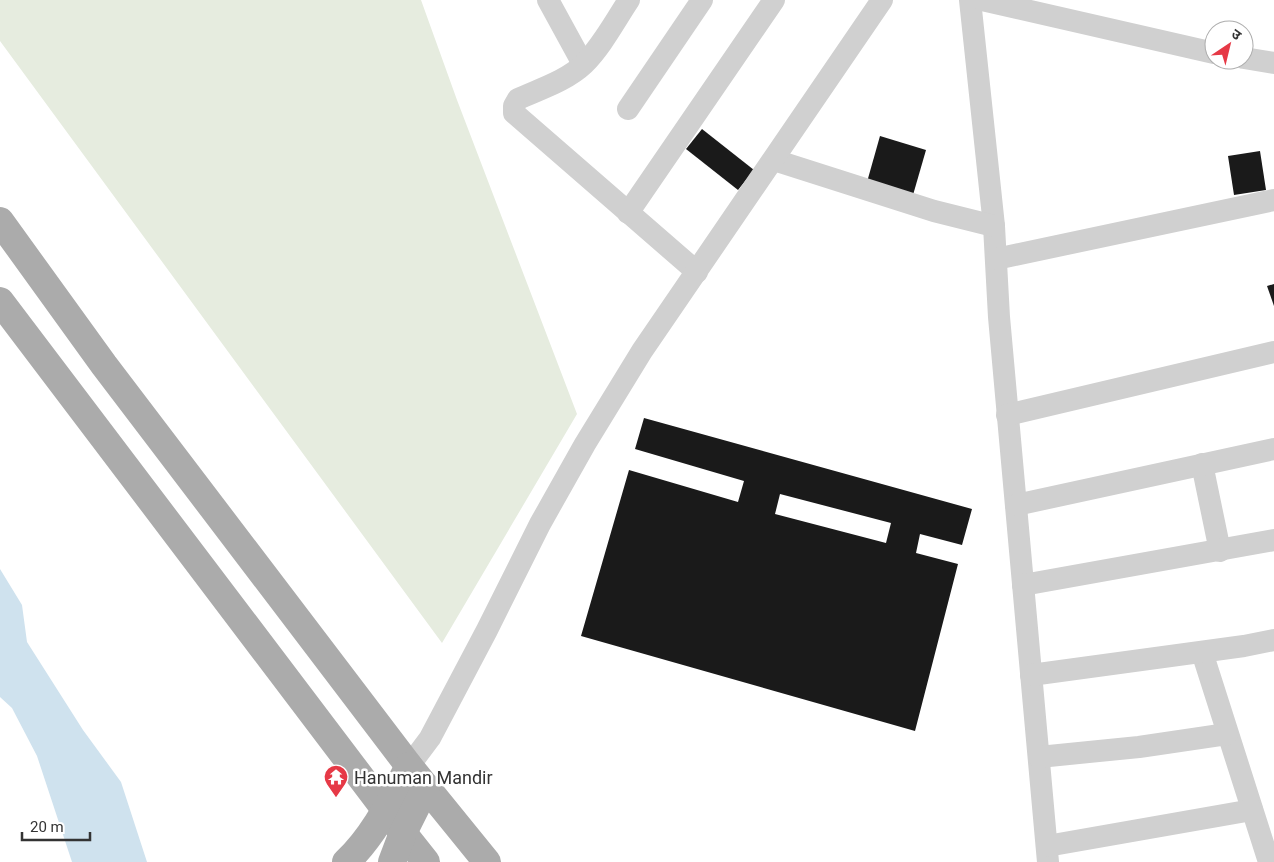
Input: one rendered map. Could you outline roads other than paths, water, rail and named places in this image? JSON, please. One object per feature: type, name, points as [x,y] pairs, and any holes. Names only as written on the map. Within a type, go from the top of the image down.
[{"type":"main road","points":[[0,221],[104,365],[409,766],[486,862]]},
{"type":"main road","points":[[0,300],[426,862]]},
{"type":"main road","points":[[346,862],[357,851],[385,810],[409,766]]},
{"type":"main road","points":[[392,862],[403,833],[426,786]]},
{"type":"street","points":[[548,0],[583,64]]},
{"type":"street","points":[[629,0],[602,41],[583,64],[561,80],[518,99],[514,106],[514,113],[697,272]]},
{"type":"street","points":[[628,109],[702,0]]},
{"type":"street","points":[[628,213],[774,0]]},
{"type":"street","points":[[409,766],[430,738],[540,524],[585,444],[642,351],[882,0]]},
{"type":"street","points":[[970,0],[994,226],[998,317],[1048,854],[1252,810]]},
{"type":"street","points":[[982,0],[1204,51]]},
{"type":"street","points":[[1254,60],[1274,63]]},
{"type":"street","points":[[774,160],[934,211],[994,226]]},
{"type":"street","points":[[996,259],[1274,200]]},
{"type":"street","points":[[1008,415],[1274,352]]},
{"type":"street","points":[[1016,505],[1274,448]]},
{"type":"street","points":[[1202,464],[1220,551]]},
{"type":"street","points":[[1024,584],[1274,540]]},
{"type":"street","points":[[1031,674],[1202,652],[1274,640]]},
{"type":"street","points":[[1202,652],[1269,862]]},
{"type":"street","points":[[1039,757],[1139,747],[1227,734]]},
{"type":"street","points":[[426,786],[430,738]]},
{"type":"water","points":[[0,569],[22,605],[27,642],[83,730],[121,782],[147,862],[72,862],[37,756],[12,708],[0,697]]},
{"type":"place","name":"Hanuman Mandir","points":[[336,798]]}]
